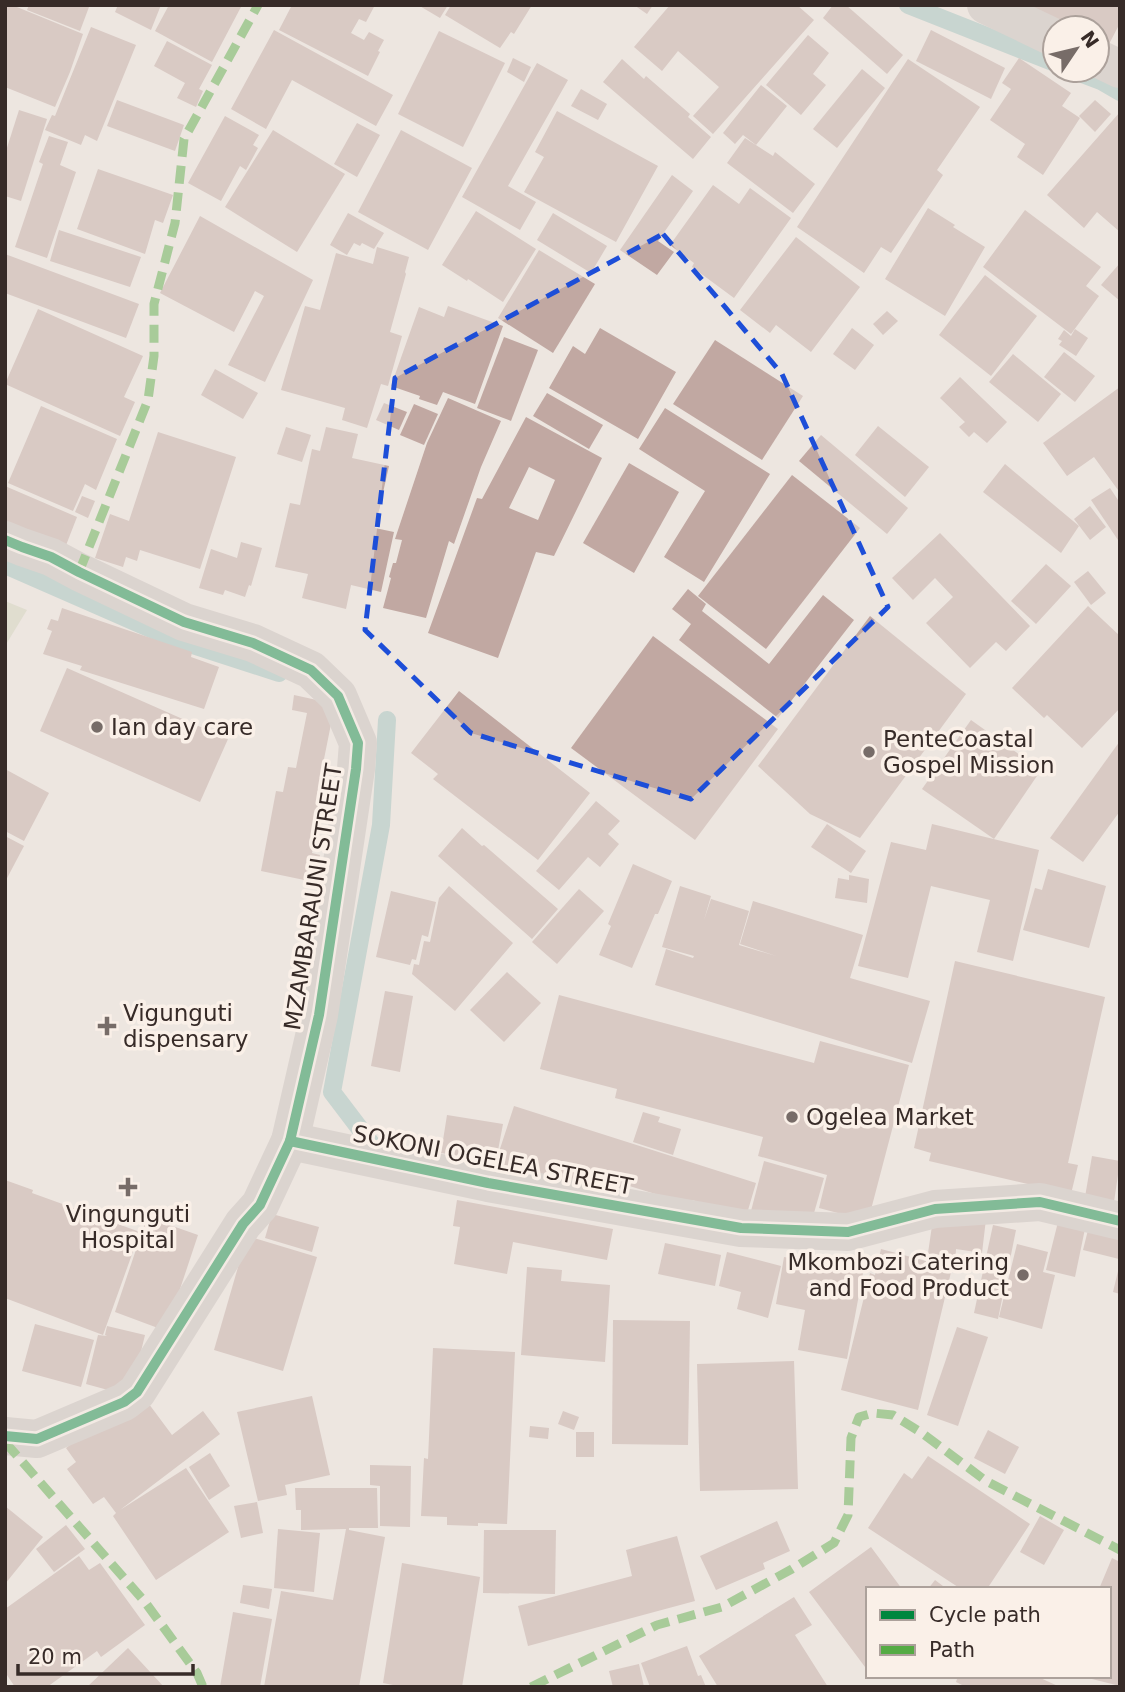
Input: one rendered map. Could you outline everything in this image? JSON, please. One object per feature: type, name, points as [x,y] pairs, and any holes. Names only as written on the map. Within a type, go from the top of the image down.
[{"type":"street","points":[[986,5],[1041,31]]},
{"type":"street","name":"MZAMBARAUNI STREET","points":[[5,540],[51,557],[184,622],[253,643],[288,659],[311,670],[338,695],[358,743],[356,769],[318,1015],[290,1141]]},
{"type":"street","points":[[5,1436],[37,1439],[124,1402],[137,1392],[243,1224],[260,1205],[290,1141]]},
{"type":"street","name":"SOKONI OGELEA STREET","points":[[290,1141],[488,1183],[741,1228],[848,1232],[935,1209],[1040,1202],[1120,1221]]},
{"type":"highlighted area","points":[[663,234],[782,374],[888,607],[691,799],[471,733],[365,630],[395,378]]},
{"type":"green space","points":[[5,601],[27,610],[5,646]]},
{"type":"building","points":[[5,5],[12,5],[83,34],[55,107],[5,87]]},
{"type":"building","points":[[29,5],[89,7],[80,31],[27,10]]},
{"type":"building","points":[[118,5],[161,5],[151,30],[115,12]]},
{"type":"building","points":[[169,5],[242,5],[212,62],[155,31]]},
{"type":"building","points":[[292,5],[375,5],[366,22],[359,19],[351,33],[364,40],[369,32],[384,40],[368,76],[279,30]]},
{"type":"building","points":[[418,5],[448,5],[440,18]]},
{"type":"building","points":[[451,5],[532,5],[514,34],[511,32],[500,48],[445,15]]},
{"type":"building","points":[[634,5],[653,5],[647,14]]},
{"type":"building","points":[[670,5],[797,5],[814,20],[713,134],[693,116],[719,87],[678,51],[662,71],[634,47]]},
{"type":"building","points":[[833,5],[846,5],[903,55],[887,74],[823,18]]},
{"type":"building","points":[[1027,5],[1120,5],[1120,23],[1111,40],[1111,14],[1045,14]]},
{"type":"building","points":[[91,27],[136,45],[97,141],[85,135],[81,145],[45,130],[52,115],[55,116]]},
{"type":"building","points":[[274,30],[393,95],[376,126],[292,80],[266,129],[231,109]]},
{"type":"building","points":[[931,30],[1005,68],[991,99],[916,61]]},
{"type":"building","points":[[439,31],[505,63],[463,147],[398,114]]},
{"type":"building","points":[[808,35],[829,53],[813,74],[826,85],[801,115],[766,85]]},
{"type":"building","points":[[167,41],[212,65],[199,89],[203,91],[196,107],[177,98],[185,83],[154,66]]},
{"type":"building","points":[[513,58],[531,67],[524,82],[507,72]]},
{"type":"building","points":[[1019,58],[1041,73],[1041,84],[1058,84],[1071,93],[1062,106],[1080,118],[1043,175],[1017,157],[1025,144],[990,120],[1011,89],[1002,83]]},
{"type":"building","points":[[622,59],[690,114],[688,117],[711,137],[693,159],[603,82]]},
{"type":"building","points":[[908,59],[980,107],[937,170],[943,175],[891,253],[881,247],[864,273],[797,227]]},
{"type":"building","points":[[537,63],[568,80],[508,186],[536,202],[520,230],[462,197]]},
{"type":"building","points":[[862,69],[885,88],[837,148],[813,129]]},
{"type":"building","points":[[761,85],[787,106],[756,145],[743,135],[735,144],[723,133]]},
{"type":"building","points":[[581,89],[607,104],[598,120],[571,106]]},
{"type":"building","points":[[117,100],[184,125],[175,151],[107,126]]},
{"type":"building","points":[[1095,100],[1111,114],[1095,132],[1079,116]]},
{"type":"building","points":[[19,110],[47,119],[21,201],[5,196],[5,154]]},
{"type":"building","points":[[557,111],[658,166],[616,242],[524,192],[544,157],[535,152]]},
{"type":"building","points":[[1120,112],[1120,232],[1097,212],[1084,228],[1047,195]]},
{"type":"building","points":[[225,116],[259,135],[253,145],[258,148],[246,170],[240,166],[221,201],[188,183]]},
{"type":"building","points":[[357,123],[380,135],[357,177],[334,164]]},
{"type":"building","points":[[273,130],[345,174],[297,252],[225,207]]},
{"type":"building","points":[[401,130],[472,168],[428,250],[358,212]]},
{"type":"building","points":[[49,136],[68,142],[60,165],[76,172],[47,258],[15,247],[43,164],[39,162]]},
{"type":"building","points":[[745,138],[773,156],[775,152],[815,184],[793,213],[727,163]]},
{"type":"building","points":[[98,169],[173,195],[163,223],[155,220],[145,254],[77,229]]},
{"type":"building","points":[[672,175],[693,191],[658,241],[674,252],[657,275],[620,250]]},
{"type":"building","points":[[713,185],[739,204],[750,188],[791,218],[734,298],[692,267],[694,263],[670,245]]},
{"type":"building","points":[[928,208],[985,247],[945,316],[885,279]]},
{"type":"building","points":[[1025,210],[1101,267],[1086,286],[1099,296],[1071,334],[983,267]]},
{"type":"building","points":[[476,211],[536,249],[503,302],[442,265]]},
{"type":"building","points":[[348,213],[384,233],[374,249],[362,243],[360,246],[354,243],[347,255],[330,245]]},
{"type":"building","points":[[553,213],[607,246],[591,273],[537,240]]},
{"type":"building","points":[[200,216],[313,280],[265,382],[228,365],[264,296],[255,291],[234,332],[160,293]]},
{"type":"building","points":[[59,230],[141,257],[130,287],[50,261]]},
{"type":"building","points":[[796,237],[860,287],[811,352],[776,325],[770,333],[740,310]]},
{"type":"building","points":[[377,247],[409,257],[390,332],[402,336],[388,386],[381,384],[367,428],[342,420],[345,408],[281,390],[305,306],[320,310],[336,253],[373,264]]},
{"type":"building","points":[[539,250],[595,284],[553,353],[498,318]]},
{"type":"building","points":[[5,254],[139,304],[126,338],[5,293]]},
{"type":"building","points":[[1120,263],[1120,301],[1101,285]]},
{"type":"building","points":[[985,275],[1037,316],[991,376],[939,335]]},
{"type":"building","points":[[448,306],[503,326],[475,404],[443,392],[437,405],[391,386],[419,307],[444,317]]},
{"type":"building","points":[[38,309],[143,356],[124,397],[135,402],[120,436],[5,384]]},
{"type":"building","points":[[887,311],[898,321],[883,335],[873,324]]},
{"type":"building","points":[[600,328],[676,372],[638,439],[549,388],[573,346],[585,354]]},
{"type":"building","points":[[852,328],[874,345],[855,370],[833,354]]},
{"type":"building","points":[[1075,329],[1088,338],[1076,356],[1059,345],[1062,341],[1058,339],[1064,330],[1071,336]]},
{"type":"building","points":[[504,337],[538,350],[511,421],[477,408]]},
{"type":"building","points":[[715,340],[803,396],[762,460],[673,404]]},
{"type":"building","points":[[1064,352],[1095,376],[1075,402],[1044,377]]},
{"type":"building","points":[[1013,354],[1061,394],[1038,422],[989,382]]},
{"type":"building","points":[[215,369],[258,393],[243,419],[201,395]]},
{"type":"building","points":[[960,377],[1007,422],[987,443],[974,432],[969,437],[959,427],[965,422],[940,398]]},
{"type":"building","points":[[1120,387],[1120,489],[1118,490],[1094,457],[1067,476],[1043,443]]},
{"type":"building","points":[[547,393],[603,425],[589,449],[533,416]]},
{"type":"building","points":[[448,398],[501,421],[481,467],[454,544],[449,541],[426,618],[383,608],[391,578],[389,577],[402,540],[395,539],[427,443]]},
{"type":"building","points":[[384,403],[407,412],[399,430],[376,420]]},
{"type":"building","points":[[414,404],[438,414],[424,445],[400,435]]},
{"type":"building","points":[[41,406],[117,439],[96,490],[85,484],[73,511],[8,483]]},
{"type":"building","points":[[665,408],[770,474],[704,582],[664,557],[705,491],[639,449]]},
{"type":"building","points":[[526,417],[602,458],[554,556],[536,552],[498,658],[428,633],[477,498],[482,499]],"holes":[[[529,467],[555,480],[538,520],[509,508]]]},
{"type":"building","points":[[878,426],[929,467],[905,497],[855,455]]},
{"type":"building","points":[[286,427],[311,435],[302,462],[277,454]]},
{"type":"building","points":[[326,427],[358,434],[352,458],[389,466],[375,528],[394,532],[381,592],[351,585],[346,609],[302,598],[308,574],[275,567],[290,503],[300,505],[312,449],[320,451]]},
{"type":"building","points":[[158,432],[236,457],[200,569],[140,550],[137,561],[126,557],[123,567],[95,558],[110,514],[129,521]]},
{"type":"building","points":[[821,435],[908,508],[887,534],[799,461]]},
{"type":"building","points":[[629,463],[679,492],[634,573],[583,543]]},
{"type":"building","points":[[1005,464],[1079,526],[1061,553],[983,492]]},
{"type":"building","points":[[792,475],[860,528],[766,649],[698,596]]},
{"type":"building","points":[[5,486],[77,517],[63,553],[5,529]]},
{"type":"building","points":[[1110,488],[1120,503],[1120,543],[1091,500]]},
{"type":"building","points":[[82,496],[95,501],[88,518],[75,512]]},
{"type":"building","points":[[1090,506],[1106,527],[1090,540],[1074,519]]},
{"type":"building","points":[[940,533],[1030,626],[1006,651],[996,642],[970,668],[926,623],[953,597],[935,578],[913,600],[892,578]]},
{"type":"building","points":[[241,542],[262,548],[245,597],[225,590],[223,595],[199,588],[211,549],[237,558]]},
{"type":"building","points":[[1046,564],[1071,586],[1036,624],[1011,601]]},
{"type":"building","points":[[1088,571],[1106,593],[1091,605],[1074,582]]},
{"type":"building","points":[[688,589],[706,604],[702,611],[769,664],[823,595],[854,620],[778,718],[679,640],[691,624],[672,609]]},
{"type":"building","points":[[1088,606],[1120,636],[1120,708],[1082,748],[1047,715],[1044,718],[1012,688]]},
{"type":"building","points":[[62,608],[192,652],[191,657],[219,667],[204,709],[80,670],[82,666],[43,654],[52,631],[47,629],[51,619],[58,621]]},
{"type":"building","points":[[870,616],[966,694],[860,838],[810,814],[758,766]]},
{"type":"building","points":[[653,636],[778,729],[695,840],[571,748]]},
{"type":"building","points":[[67,668],[228,739],[200,802],[40,731]]},
{"type":"building","points":[[459,691],[590,793],[538,860],[433,779],[438,774],[411,753]]},
{"type":"building","points":[[294,695],[335,704],[317,794],[324,796],[312,853],[320,855],[314,882],[261,871],[276,791],[283,792],[288,767],[296,768],[307,713],[292,710]]},
{"type":"building","points":[[971,720],[1041,770],[994,839],[922,789]]},
{"type":"building","points":[[1120,741],[1120,811],[1083,862],[1050,838]]},
{"type":"building","points":[[5,769],[49,793],[24,841],[5,831]]},
{"type":"building","points":[[596,801],[620,821],[608,834],[619,844],[600,867],[588,857],[559,890],[536,871]]},
{"type":"building","points":[[827,824],[866,851],[851,873],[811,847]]},
{"type":"building","points":[[932,824],[1039,850],[1013,961],[977,952],[990,900],[931,886],[908,978],[858,966],[891,842],[926,850]]},
{"type":"building","points":[[462,828],[558,909],[532,939],[438,856]]},
{"type":"building","points":[[5,836],[24,846],[5,882]]},
{"type":"building","points":[[633,864],[672,881],[632,968],[599,955],[611,926],[608,924]]},
{"type":"building","points":[[1048,869],[1106,886],[1089,948],[1023,930],[1035,888],[1042,890]]},
{"type":"building","points":[[849,875],[869,879],[867,903],[835,898],[838,878],[849,880]]},
{"type":"building","points":[[449,886],[513,943],[455,1011],[412,974],[414,964],[419,965],[424,941],[430,942],[439,898]]},
{"type":"building","points":[[680,886],[711,896],[704,920],[711,899],[749,911],[739,945],[776,956],[740,944],[753,901],[863,935],[850,978],[930,1001],[912,1063],[655,985],[666,949],[693,958],[694,956],[662,947]]},
{"type":"building","points":[[579,889],[604,911],[557,964],[532,942]]},
{"type":"building","points":[[391,891],[436,902],[428,937],[422,935],[416,960],[412,959],[410,965],[376,957]]},
{"type":"building","points":[[955,961],[1105,997],[1068,1163],[1078,1165],[1071,1194],[929,1161],[931,1153],[914,1148]]},
{"type":"building","points":[[507,972],[541,1003],[504,1042],[470,1010]]},
{"type":"building","points":[[385,991],[413,996],[400,1072],[371,1066]]},
{"type":"building","name":"Ogelea Market","points":[[559,995],[814,1063],[820,1041],[909,1065],[868,1221],[819,1208],[827,1175],[758,1156],[763,1137],[615,1098],[617,1089],[540,1069]]},
{"type":"building","points":[[514,1106],[756,1183],[746,1217],[692,1200],[691,1205],[623,1184],[620,1191],[589,1181],[588,1186],[548,1173],[545,1182],[495,1165],[496,1162],[441,1153],[447,1115],[503,1124],[496,1161]]},
{"type":"building","points":[[643,1112],[660,1117],[658,1122],[681,1129],[673,1155],[633,1142]]},
{"type":"building","points":[[1092,1156],[1120,1161],[1114,1202],[1085,1197]]},
{"type":"building","points":[[764,1161],[824,1178],[810,1227],[751,1211]]},
{"type":"building","points":[[5,1180],[33,1190],[32,1193],[140,1232],[103,1335],[5,1298]]},
{"type":"building","points":[[457,1200],[613,1229],[607,1260],[513,1242],[507,1274],[454,1264],[460,1227],[453,1226]]},
{"type":"building","points":[[934,1212],[986,1219],[982,1253],[956,1249],[955,1266],[927,1260]]},
{"type":"building","points":[[272,1214],[319,1227],[312,1252],[265,1238]]},
{"type":"building","points":[[147,1217],[198,1235],[166,1331],[115,1312]]},
{"type":"building","points":[[1059,1218],[1086,1224],[1075,1277],[1046,1270]]},
{"type":"building","points":[[1090,1222],[1120,1229],[1119,1259],[1083,1250]]},
{"type":"building","points":[[993,1225],[1016,1230],[998,1319],[974,1313]]},
{"type":"building","points":[[247,1236],[317,1257],[283,1371],[214,1350]]},
{"type":"building","points":[[665,1243],[721,1255],[715,1286],[658,1274]]},
{"type":"building","points":[[1017,1244],[1048,1252],[1043,1272],[1055,1275],[1042,1329],[999,1317]]},
{"type":"building","points":[[881,1249],[952,1268],[918,1410],[841,1390],[870,1273],[875,1275]]},
{"type":"building","points":[[727,1252],[781,1266],[768,1318],[737,1309],[741,1292],[719,1286]]},
{"type":"building","points":[[814,1254],[862,1263],[860,1272],[863,1273],[847,1359],[798,1350],[805,1310],[776,1304],[784,1257],[813,1262]]},
{"type":"building","points":[[527,1267],[562,1270],[561,1281],[610,1285],[605,1362],[521,1355]]},
{"type":"building","points":[[1120,1267],[1120,1294],[1113,1292]]},
{"type":"building","points":[[613,1320],[690,1321],[688,1445],[612,1444]]},
{"type":"building","points":[[35,1324],[94,1340],[81,1387],[22,1371]]},
{"type":"building","points":[[107,1326],[145,1335],[130,1396],[86,1384],[98,1335],[107,1336]]},
{"type":"building","points":[[957,1327],[988,1337],[958,1426],[927,1415]]},
{"type":"building","points":[[433,1348],[515,1352],[507,1524],[447,1525],[447,1517],[421,1516],[424,1458],[428,1459]]},
{"type":"building","points":[[794,1361],[798,1489],[700,1491],[697,1364]]},
{"type":"building","points":[[140,1392],[172,1435],[203,1411],[220,1434],[120,1510],[186,1468],[229,1532],[156,1580],[113,1516],[116,1513],[104,1497],[93,1504],[67,1469],[76,1462],[66,1448]]},
{"type":"building","points":[[312,1396],[330,1475],[285,1485],[287,1495],[258,1501],[237,1412]]},
{"type":"building","points":[[563,1411],[579,1417],[574,1430],[558,1424]]},
{"type":"building","points":[[530,1426],[549,1428],[548,1439],[529,1437]]},
{"type":"building","points":[[988,1430],[1019,1447],[1005,1474],[974,1458]]},
{"type":"building","points":[[576,1432],[594,1432],[594,1457],[576,1457]]},
{"type":"building","points":[[210,1453],[230,1486],[209,1500],[189,1467]]},
{"type":"building","points":[[928,1456],[1030,1524],[988,1587],[958,1587],[868,1528],[904,1473],[912,1479]]},
{"type":"building","points":[[370,1465],[411,1466],[410,1527],[380,1526],[380,1486],[370,1485]]},
{"type":"building","points":[[295,1488],[377,1488],[378,1528],[349,1528],[385,1537],[359,1687],[264,1687],[281,1591],[333,1600],[346,1529],[301,1530],[301,1510],[296,1510]]},
{"type":"building","points":[[257,1502],[263,1533],[241,1538],[234,1506]]},
{"type":"building","points":[[5,1506],[43,1537],[5,1584]]},
{"type":"building","points":[[1040,1516],[1064,1530],[1044,1565],[1020,1552]]},
{"type":"building","points":[[777,1521],[790,1551],[763,1563],[765,1569],[716,1590],[700,1556]]},
{"type":"building","points":[[66,1525],[85,1549],[54,1572],[36,1549]]},
{"type":"building","points":[[278,1529],[320,1533],[314,1592],[274,1588]]},
{"type":"building","points":[[484,1530],[556,1530],[555,1594],[483,1593]]},
{"type":"building","points":[[677,1536],[695,1601],[528,1646],[518,1606],[632,1576],[626,1550]]},
{"type":"building","points":[[871,1547],[901,1587],[866,1587],[866,1668],[809,1592]]},
{"type":"building","points":[[79,1556],[89,1570],[100,1563],[145,1625],[101,1657],[97,1651],[47,1687],[15,1687],[5,1672],[5,1609]]},
{"type":"building","points":[[1112,1558],[1120,1562],[1120,1686],[1088,1678],[1111,1678],[1111,1587],[1100,1587]]},
{"type":"building","points":[[402,1563],[480,1577],[462,1687],[403,1687],[383,1683]]},
{"type":"building","points":[[935,1580],[944,1587],[930,1587]]},
{"type":"building","points":[[243,1585],[272,1589],[269,1609],[240,1603]]},
{"type":"building","points":[[794,1597],[812,1625],[795,1635],[828,1687],[718,1687],[699,1656]]},
{"type":"building","points":[[233,1612],[272,1619],[260,1687],[220,1687]]},
{"type":"building","points":[[687,1646],[698,1676],[701,1675],[706,1687],[650,1687],[641,1663]]},
{"type":"building","points":[[128,1648],[164,1687],[87,1687]]},
{"type":"building","points":[[639,1664],[644,1687],[613,1687],[609,1671]]},
{"type":"building","points":[[957,1678],[1040,1678],[1060,1687],[964,1687],[956,1682]]},
{"type":"waterway","points":[[908,5],[1041,57]]},
{"type":"waterway","points":[[1106,84],[1120,92]]},
{"type":"waterway","points":[[5,565],[174,639],[279,673]]},
{"type":"waterway","points":[[383,1149],[373,1146],[332,1092],[381,825],[387,720]]},
{"type":"marked path","points":[[79,572],[148,400],[154,356],[154,304],[175,223],[184,139],[258,5]]},
{"type":"marked path","points":[[531,1687],[657,1625],[722,1607],[834,1543],[848,1515],[851,1438],[859,1417],[873,1413],[893,1415],[922,1433],[986,1481],[1120,1550]]},
{"type":"marked path","points":[[5,1442],[145,1602],[197,1673],[203,1687]]},
{"type":"cycle path","points":[[5,540],[51,557],[184,622],[253,643],[311,670],[338,696],[358,743],[319,1015],[290,1141],[260,1205],[243,1224],[137,1392],[124,1402],[37,1439],[5,1436]]},
{"type":"cycle path","points":[[290,1141],[488,1183],[741,1228],[848,1232],[935,1209],[1040,1202],[1120,1221]]},
{"type":"place","name":"Ian day care","points":[[97,727]]},
{"type":"place","name":"PenteCoastal Gospel Mission","points":[[869,752]]},
{"type":"place","name":"Vigunguti dispensary","points":[[107,1026]]},
{"type":"place","name":"Ogelea Market","points":[[792,1117]]},
{"type":"place","name":"Vingunguti Hospital","points":[[128,1187]]},
{"type":"place","name":"Mkombozi Catering and Food Product","points":[[1023,1275]]}]
